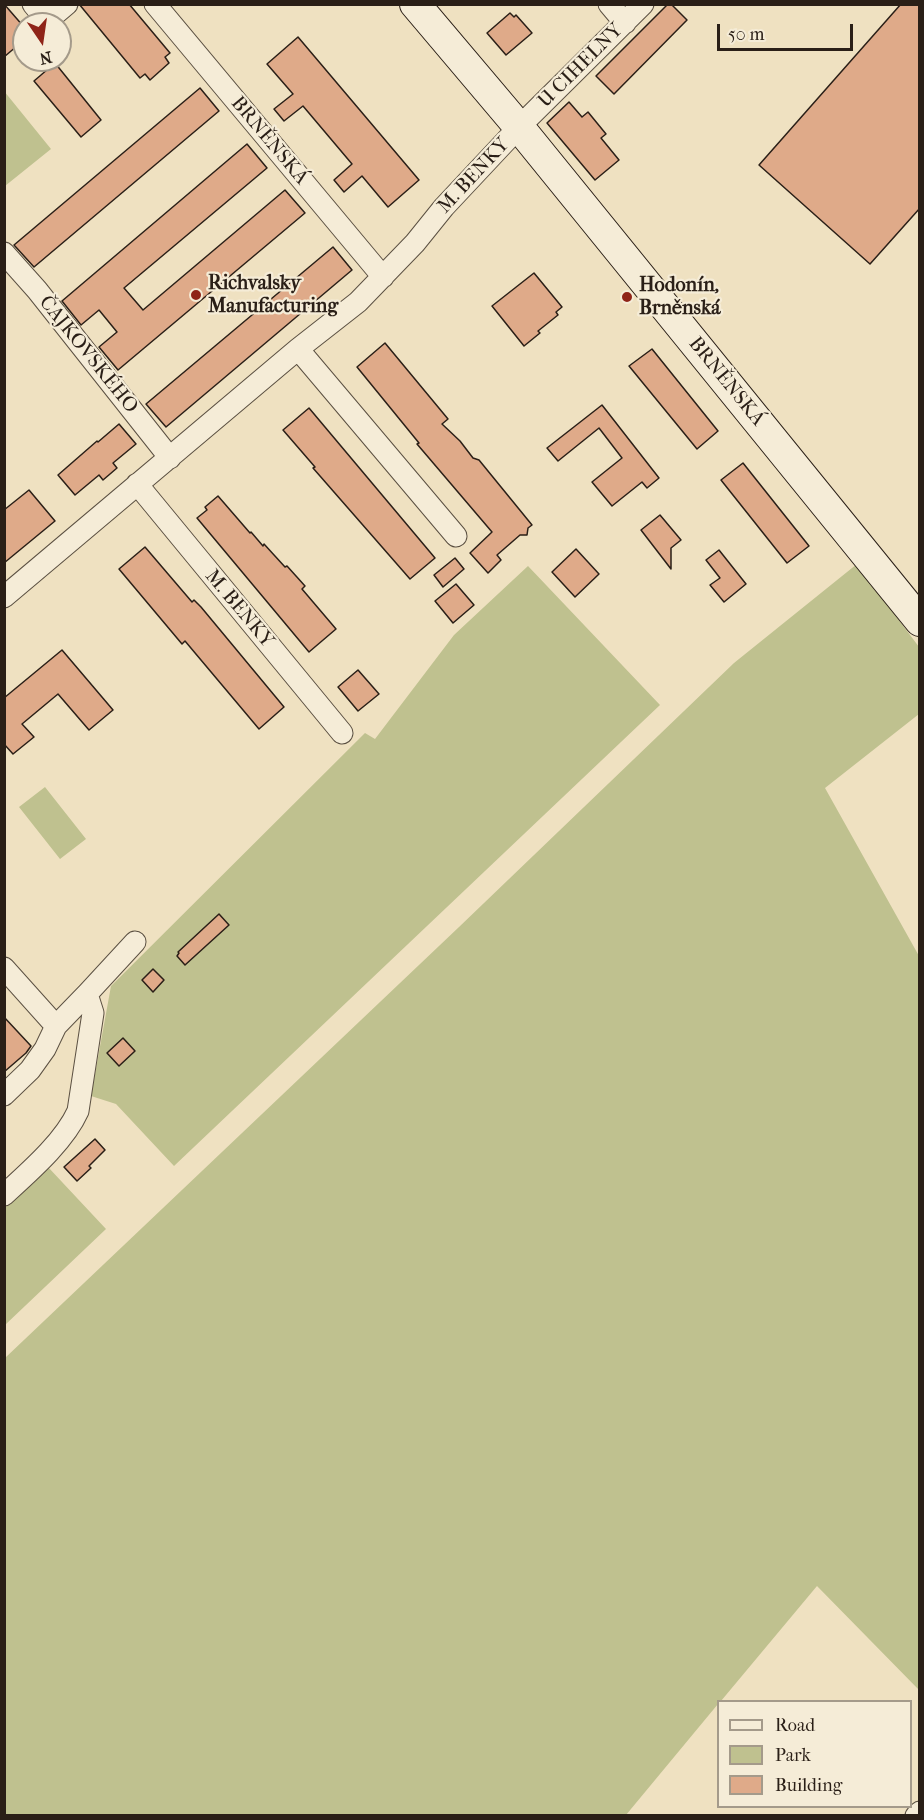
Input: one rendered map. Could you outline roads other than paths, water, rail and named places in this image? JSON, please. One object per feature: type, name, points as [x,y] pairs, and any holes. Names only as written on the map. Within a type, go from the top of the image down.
[{"type":"main road","name":"BRNĚNSKÁ","points":[[415,4],[519,127],[920,621]]},
{"type":"street","points":[[33,4],[47,21],[67,4]]},
{"type":"street","name":"BRNĚNSKÁ","points":[[155,4],[383,277]]},
{"type":"street","points":[[609,4],[625,23]]},
{"type":"street","name":"U CIHELNY","points":[[519,127],[643,4]]},
{"type":"street","name":"M. BENKY","points":[[4,597],[298,349],[358,302],[415,243],[444,207],[519,127]]},
{"type":"street","name":"ČAJKOVSKÉHO","points":[[4,253],[170,458]]},
{"type":"street","points":[[298,349],[456,536]]},
{"type":"street","name":"M. BENKY","points":[[136,484],[342,733]]},
{"type":"street","points":[[4,1095],[30,1070],[45,1049],[56,1026],[135,942]]},
{"type":"street","points":[[4,968],[56,1026]]},
{"type":"street","points":[[4,1195],[72,1124],[78,1112],[93,1013],[87,994]]},
{"type":"street","points":[[916,1815],[920,1812]]},
{"type":"place","name":"Richvalsky Manufacturing","points":[[196,295]]},
{"type":"place","name":"Hodonín, Brněnská","points":[[627,297]]}]
